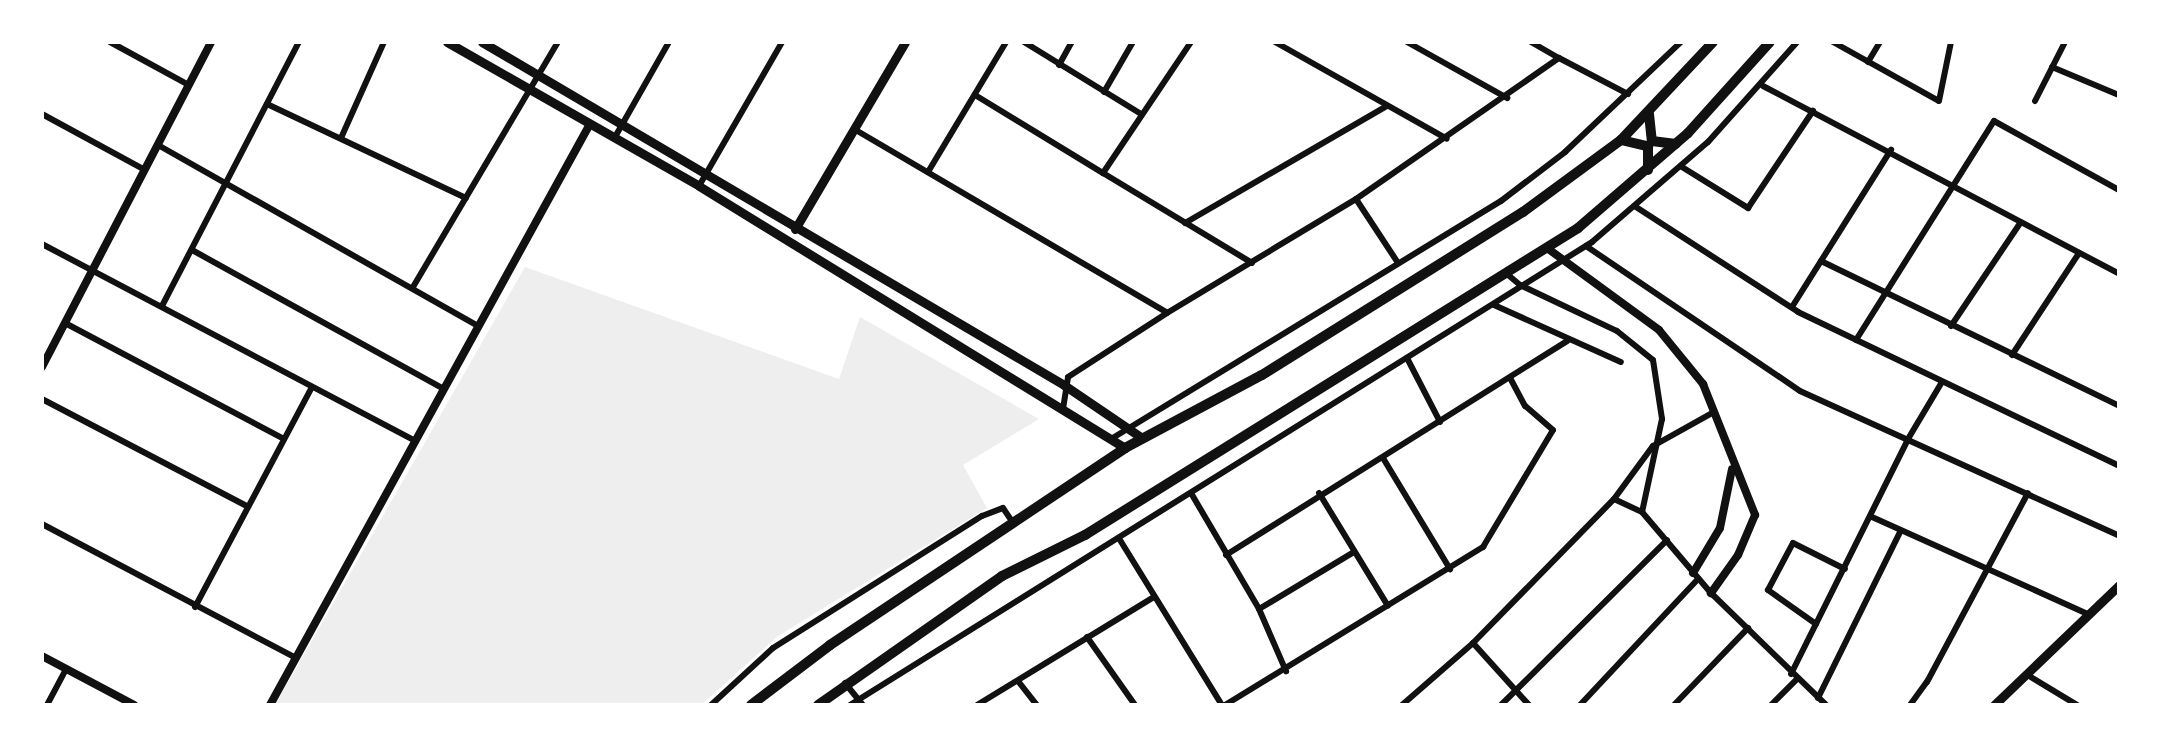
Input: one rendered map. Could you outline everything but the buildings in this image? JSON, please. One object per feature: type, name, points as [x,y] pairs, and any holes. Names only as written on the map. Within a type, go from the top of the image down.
[{"type":"main road","points":[[447,42],[699,186],[1125,448]]},
{"type":"main road","points":[[482,42],[1064,385],[1142,438]]},
{"type":"main road","points":[[788,240],[905,42]]},
{"type":"main road","points":[[751,705],[830,645],[1125,448],[1262,375],[1523,212],[1621,140],[1649,114],[1713,42]]},
{"type":"main road","points":[[818,705],[845,683],[1002,576],[1085,535],[1547,248],[1648,170],[1770,42]]},
{"type":"main road","points":[[1649,114],[1652,141],[1676,144]]},
{"type":"main road","points":[[1621,140],[1648,146],[1648,170]]},
{"type":"main road","points":[[1994,705],[2119,585]]},
{"type":"street","points":[[110,42],[189,85]]},
{"type":"street","points":[[42,367],[211,42]]},
{"type":"street","points":[[162,306],[299,42]]},
{"type":"street","points":[[341,138],[384,42]]},
{"type":"street","points":[[413,287],[558,42]]},
{"type":"street","points":[[615,137],[669,42]]},
{"type":"street","points":[[699,186],[782,42]]},
{"type":"street","points":[[928,172],[1006,42]]},
{"type":"street","points":[[1024,42],[1141,114]]},
{"type":"street","points":[[1059,65],[1072,42]]},
{"type":"street","points":[[1104,92],[1133,42]]},
{"type":"street","points":[[1103,173],[1191,42]]},
{"type":"street","points":[[1275,42],[1447,139]]},
{"type":"street","points":[[1407,42],[1507,98]]},
{"type":"street","points":[[1531,42],[1628,94]]},
{"type":"street","points":[[1111,439],[1501,201],[1628,94],[1681,42]]},
{"type":"street","points":[[850,705],[860,702],[1078,561],[1120,540],[1586,246],[1682,167],[1763,86],[1797,42]]},
{"type":"street","points":[[1833,42],[1939,101],[1951,42]]},
{"type":"street","points":[[1868,62],[1880,42]]},
{"type":"street","points":[[2035,101],[2065,42]]},
{"type":"street","points":[[1063,409],[1064,385],[1068,377],[1356,199],[1507,98],[1559,58]]},
{"type":"street","points":[[2052,67],[2119,95]]},
{"type":"street","points":[[1763,86],[1891,150],[2119,274]]},
{"type":"street","points":[[975,95],[1252,263]]},
{"type":"street","points":[[267,104],[466,198]]},
{"type":"street","points":[[1185,223],[1387,106]]},
{"type":"street","points":[[1682,167],[1748,208],[1813,111]]},
{"type":"street","points":[[42,114],[145,170]]},
{"type":"street","points":[[1856,340],[1994,121],[2119,190]]},
{"type":"street","points":[[270,705],[590,124]]},
{"type":"street","points":[[854,129],[1167,313]]},
{"type":"street","points":[[158,145],[478,326]]},
{"type":"street","points":[[1792,307],[1891,150]]},
{"type":"street","points":[[1356,199],[1398,263]]},
{"type":"street","points":[[1636,207],[1792,307],[2119,466]]},
{"type":"street","points":[[1951,326],[2021,222]]},
{"type":"street","points":[[42,244],[415,441]]},
{"type":"street","points":[[1586,246],[1800,391],[2119,536]]},
{"type":"street","points":[[1547,248],[1680,349],[1703,384],[1733,468],[1753,505],[1754,523],[1711,593]]},
{"type":"street","points":[[192,250],[444,389]]},
{"type":"street","points":[[2012,355],[2079,253]]},
{"type":"street","points":[[1821,261],[1883,294],[2119,406]]},
{"type":"street","points":[[1507,274],[1520,285],[1617,331],[1653,360],[1662,419],[1653,446],[1642,512]]},
{"type":"street","points":[[1494,305],[1567,341],[1621,362]]},
{"type":"street","points":[[65,323],[282,438]]},
{"type":"street","points":[[1226,555],[1319,493],[1383,458],[1567,341]]},
{"type":"street","points":[[1407,358],[1440,422]]},
{"type":"street","points":[[1120,540],[1223,705],[1286,671],[1483,547],[1553,430],[1525,406],[1510,378]]},
{"type":"street","points":[[1771,705],[1794,676],[1816,624],[1872,517],[1908,439],[1942,382]]},
{"type":"street","points":[[195,607],[282,438],[312,387]]},
{"type":"street","points":[[42,399],[247,506]]},
{"type":"street","points":[[1402,705],[1473,643],[1614,499],[1653,446],[1712,413]]},
{"type":"street","points":[[1383,458],[1450,569]]},
{"type":"street","points":[[1580,705],[1696,576],[1720,528],[1733,468]]},
{"type":"street","points":[[1172,482],[1183,499]]},
{"type":"street","points":[[1191,493],[1259,609],[1286,671]]},
{"type":"street","points":[[1319,493],[1388,606]]},
{"type":"street","points":[[1910,705],[1988,570],[2028,493]]},
{"type":"street","points":[[1614,499],[1642,512],[1711,593],[1826,705]]},
{"type":"street","points":[[711,705],[773,648],[982,516],[1003,508],[1013,523]]},
{"type":"street","points":[[1872,517],[2088,614]]},
{"type":"street","points":[[42,524],[296,658]]},
{"type":"street","points":[[1818,698],[1901,530]]},
{"type":"street","points":[[1501,705],[1667,540]]},
{"type":"street","points":[[1816,624],[1768,590],[1793,543],[1845,569]]},
{"type":"street","points":[[1259,609],[1354,552]]},
{"type":"street","points":[[977,705],[1154,597]]},
{"type":"street","points":[[1674,705],[1748,628]]},
{"type":"street","points":[[1087,637],[1135,705]]},
{"type":"street","points":[[1473,643],[1529,705]]},
{"type":"street","points":[[42,656],[134,705]]},
{"type":"street","points":[[47,705],[66,670]]},
{"type":"street","points":[[2026,674],[2077,705]]},
{"type":"street","points":[[1018,681],[1037,705]]},
{"type":"street","points":[[845,683],[860,702]]},
{"type":"shaded area","points":[[525,267],[839,379],[860,317],[1039,419],[963,465],[987,508],[778,636],[701,705],[275,705]]}]
